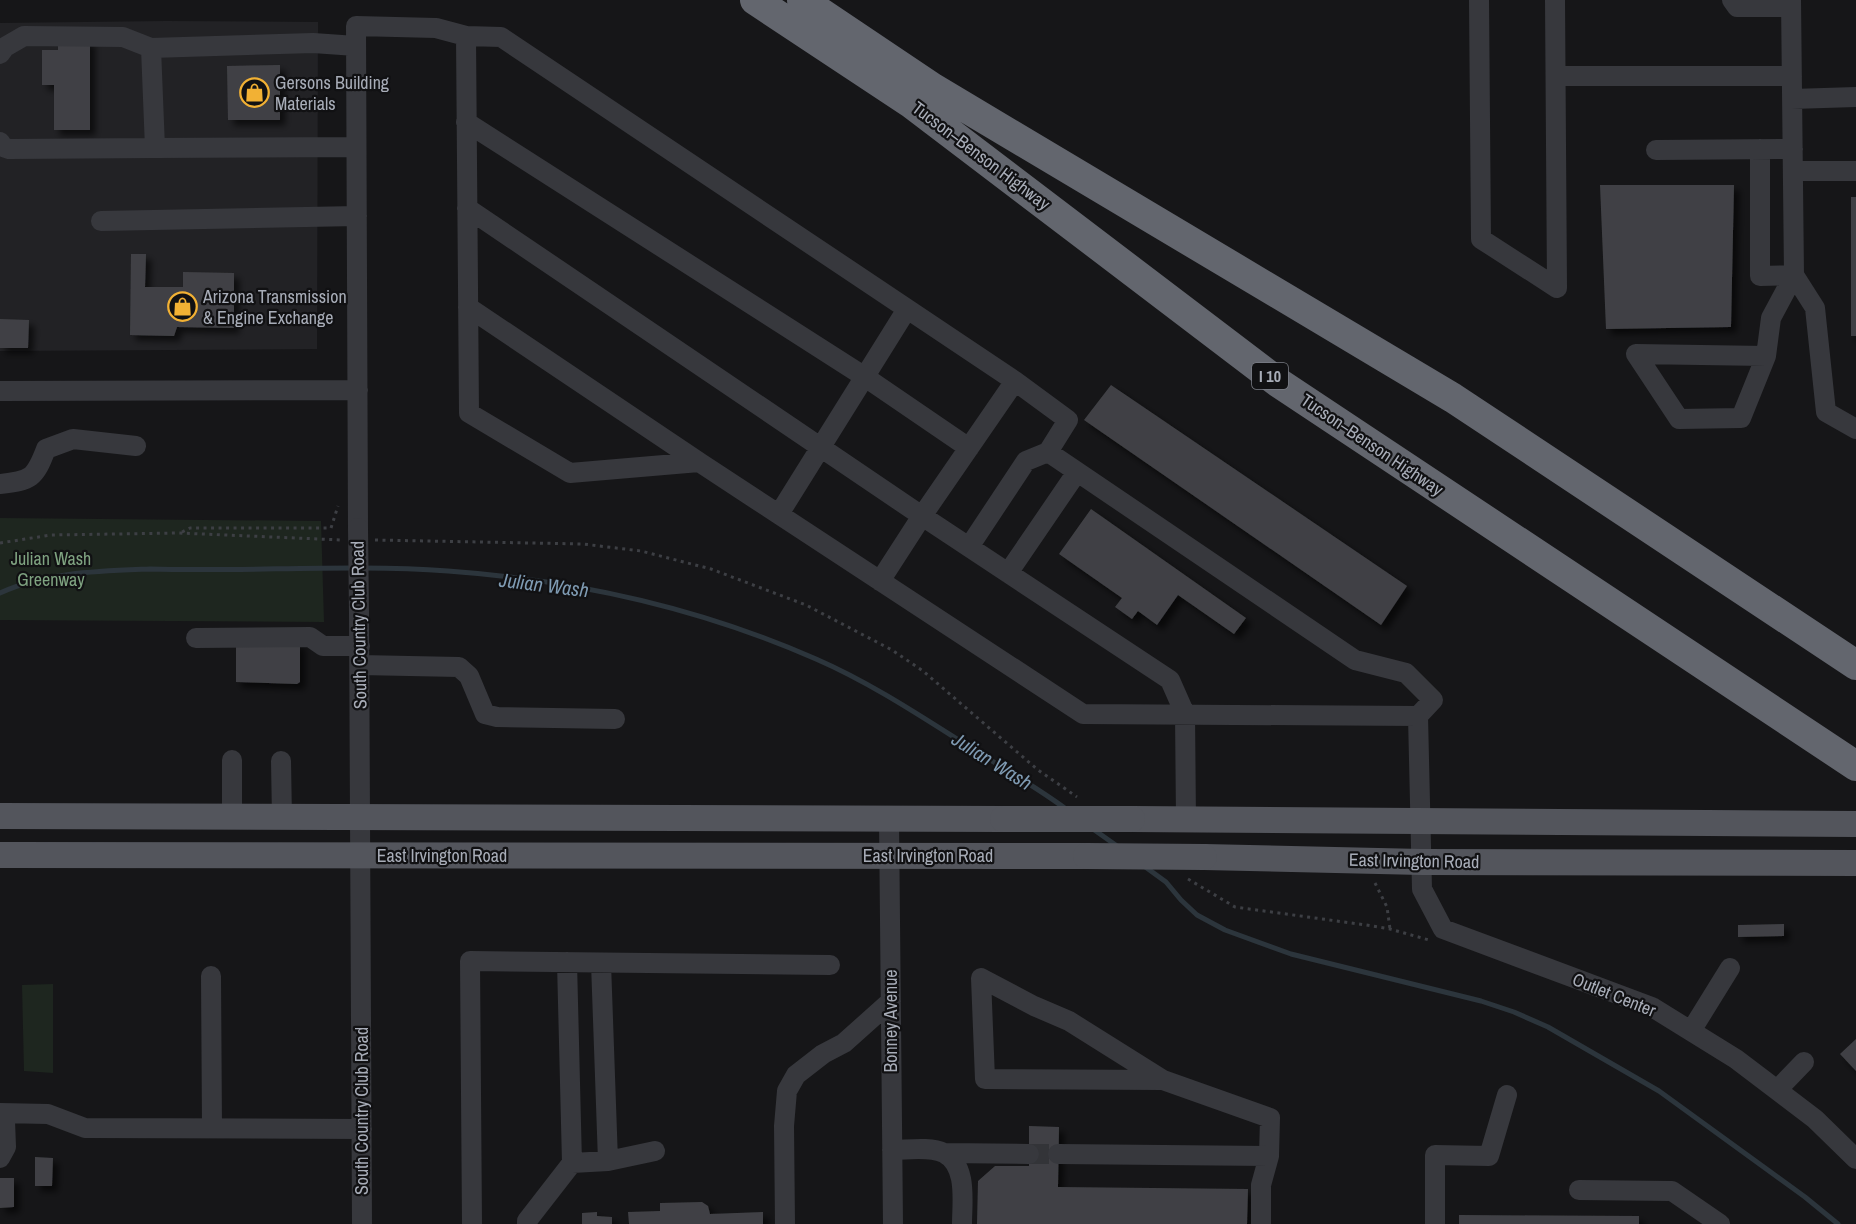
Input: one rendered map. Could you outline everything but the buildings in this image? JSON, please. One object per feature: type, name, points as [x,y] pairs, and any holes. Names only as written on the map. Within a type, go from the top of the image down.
[{"type":"highway","name":"Tucson–Benson Highway","points":[[755,0],[912,104],[1279,383],[1856,768]]},
{"type":"highway","name":"Tucson–Benson Highway","points":[[802,0],[933,88],[1453,398],[1856,664]]},
{"type":"main road","name":"East Irvington Road","points":[[0,816],[1132,819],[1856,824]]},
{"type":"main road","name":"East Irvington Road","points":[[0,855],[1086,856],[1422,862],[1856,863]]},
{"type":"street","points":[[1479,0],[1481,239],[1557,288],[1555,0]]},
{"type":"street","points":[[1732,0],[1737,7],[1791,3],[1794,275],[1771,318],[1766,356],[1741,418],[1679,419],[1636,354],[1766,356]]},
{"type":"street","points":[[0,54],[5,47],[24,36],[123,37],[151,48],[314,43],[356,36],[436,28],[466,36],[501,37],[1015,381],[1068,420],[1048,452],[1026,461],[969,547]]},
{"type":"street","name":"South Country Club Road","points":[[356,36],[358,496],[361,536],[359,614],[362,1224]]},
{"type":"street","points":[[466,36],[469,413],[570,473],[699,462]]},
{"type":"street","points":[[151,48],[154,148]]},
{"type":"street","points":[[1556,76],[1792,76]]},
{"type":"street","points":[[1792,99],[1856,97]]},
{"type":"street","points":[[466,122],[865,377],[969,448]]},
{"type":"street","points":[[0,142],[9,149],[357,147]]},
{"type":"street","points":[[1760,149],[1760,276],[1794,275]]},
{"type":"street","points":[[1656,150],[1793,149]]},
{"type":"street","points":[[1793,171],[1856,171]]},
{"type":"street","points":[[467,207],[922,516],[1170,680],[1185,714],[1185,820]]},
{"type":"street","points":[[100,221],[357,216]]},
{"type":"street","points":[[1794,275],[1815,308],[1826,412],[1856,429]]},
{"type":"street","points":[[468,307],[1083,714],[1419,716]]},
{"type":"street","points":[[779,514],[907,309]]},
{"type":"street","points":[[880,580],[1015,381]]},
{"type":"street","points":[[0,391],[358,390]]},
{"type":"street","points":[[0,484],[24,482],[38,470],[46,449],[73,440],[136,446]]},
{"type":"street","points":[[1008,573],[1077,472],[1048,452]]},
{"type":"street","name":"Outlet Center","points":[[1077,472],[1355,660],[1406,673],[1433,700],[1419,716],[1422,889],[1443,929],[1652,1007],[1736,1059],[1815,1119],[1856,1160]]},
{"type":"street","points":[[196,638],[310,637],[322,645],[360,656],[459,666],[469,676],[485,714],[497,717],[615,719]]},
{"type":"street","points":[[232,760],[232,818]]},
{"type":"street","points":[[281,761],[282,818]]},
{"type":"street","name":"Bonney Avenue","points":[[889,819],[892,1224]]},
{"type":"street","points":[[472,1224],[470,961],[830,964]]},
{"type":"street","points":[[527,1224],[572,1162],[567,962]]},
{"type":"street","points":[[601,963],[608,1161]]},
{"type":"street","points":[[1691,1031],[1730,968]]},
{"type":"street","points":[[211,976],[212,1128]]},
{"type":"street","points":[[1163,1080],[985,1079],[981,978],[1069,1022],[1163,1080],[1270,1118],[1269,1156],[1261,1185],[1261,1224]]},
{"type":"street","points":[[785,1224],[784,1126],[787,1091],[796,1075],[823,1054],[844,1043],[891,1001]]},
{"type":"street","points":[[1777,1090],[1804,1062]]},
{"type":"street","points":[[1435,1224],[1435,1155],[1489,1156],[1508,1095]]},
{"type":"street","points":[[0,1115],[48,1114],[85,1128],[362,1129]]},
{"type":"street","points":[[0,1115],[5,1121],[6,1147],[0,1158]]},
{"type":"street","points":[[892,1150],[1029,1154]]},
{"type":"street","points":[[572,1162],[608,1161],[655,1151]]},
{"type":"street","points":[[944,1153],[952,1159],[961,1178],[962,1224]]},
{"type":"street","points":[[1058,1154],[1269,1156]]},
{"type":"street","points":[[1579,1190],[1671,1191],[1720,1224]]},
{"type":"path","points":[[179,533],[190,528],[331,528],[335,519],[338,498],[358,496]]},
{"type":"path","points":[[0,543],[51,535],[179,533],[361,536],[583,544],[641,551],[711,569],[806,605],[892,650]]},
{"type":"path","points":[[1372,878],[1387,907],[1390,929]]},
{"type":"path","points":[[1366,925],[1432,940]]},
{"type":"shaded area","points":[[318,22],[317,349],[0,351],[0,23]]},
{"type":"green space","name":"Julian Wash Greenway","points":[[0,518],[321,521],[324,622],[0,620]]},
{"type":"green space","points":[[53,984],[53,1073],[24,1071],[22,985]]},
{"type":"waterway","name":"Julian Wash","points":[[0,593],[17,586],[54,577],[150,569],[411,569],[495,575],[589,589],[682,611],[727,625],[836,668],[912,711],[1066,809]]},
{"type":"waterway","points":[[1093,829],[1117,846]]},
{"type":"waterway","points":[[1144,866],[1166,882],[1197,915],[1225,930],[1291,954],[1481,1001],[1548,1027],[1659,1091],[1805,1197],[1838,1224]]},
{"type":"tunnel","points":[[1029,1154],[1058,1154]]},
{"type":"place","name":"Gersons Building Materials","points":[[254,93]]},
{"type":"place","name":"Arizona Transmission & Engine Exchange","points":[[182,307]]}]
